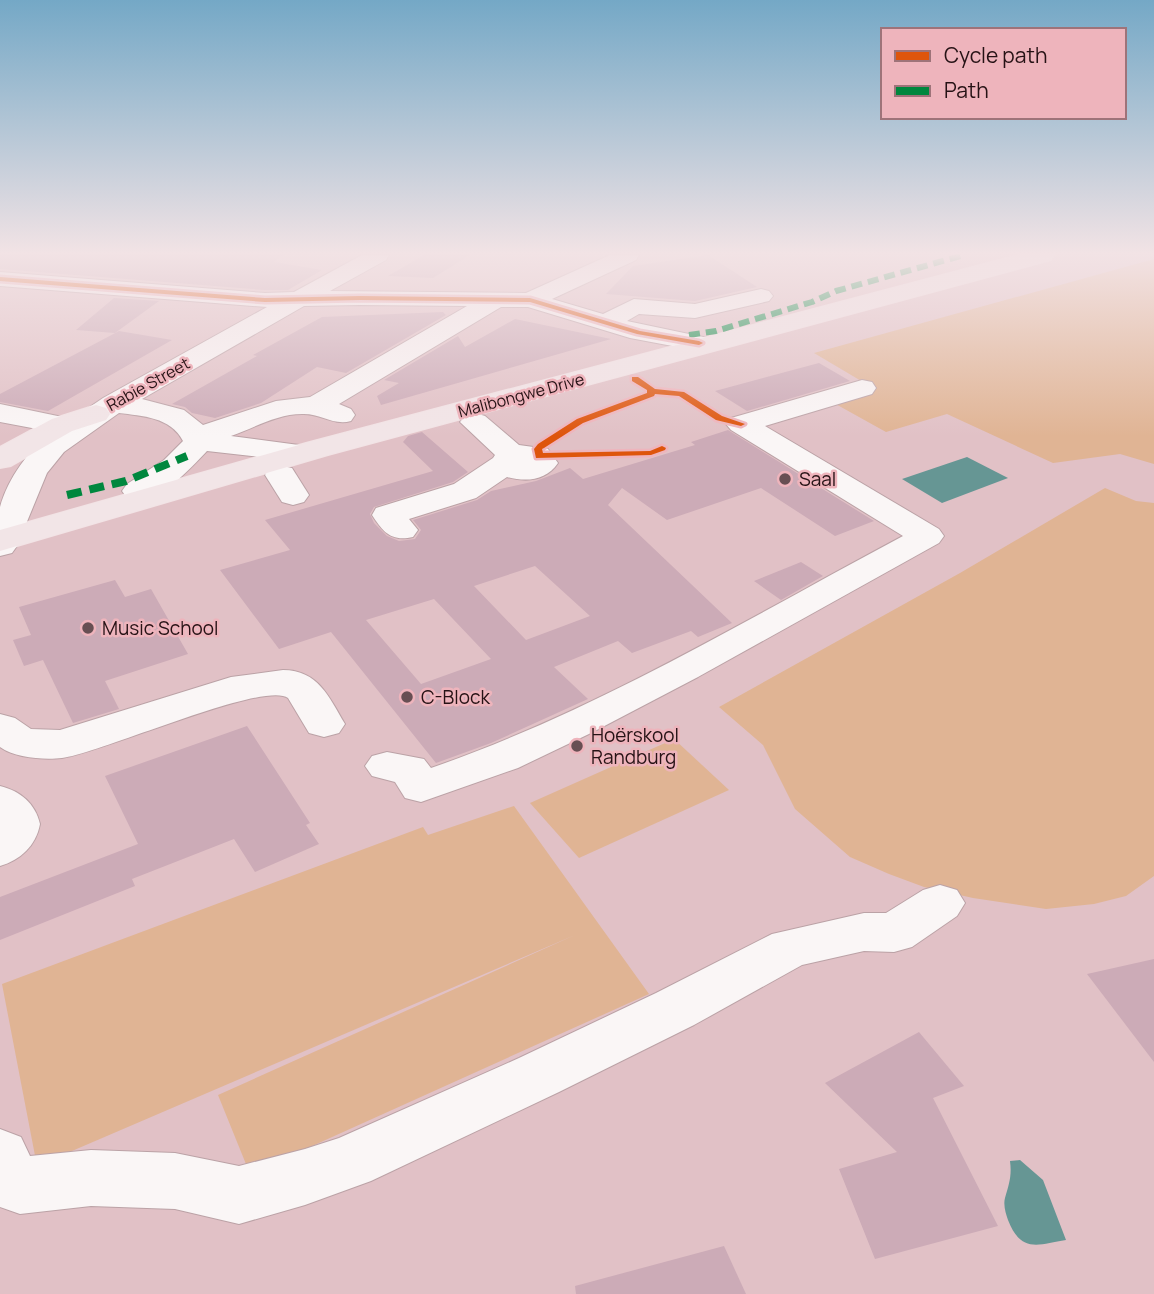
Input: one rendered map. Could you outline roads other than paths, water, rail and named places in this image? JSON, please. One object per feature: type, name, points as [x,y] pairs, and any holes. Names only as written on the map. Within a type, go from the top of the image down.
[{"type":"main road","name":"Malibongwe Drive","points":[[2,536],[138,491],[288,474],[625,337],[699,342],[796,315]]},
{"type":"main road","name":"Malibongwe Drive","points":[[2,536],[817,315]]},
{"type":"main road","points":[[8,447],[104,409]]},
{"type":"street","name":"Rabie Street","points":[[2,536],[40,458],[104,409],[271,315]]},
{"type":"street","points":[[319,404],[469,315]]},
{"type":"street","points":[[539,315],[625,337],[631,315]]},
{"type":"street","points":[[387,766],[409,769],[421,787],[503,758],[676,673],[927,536],[741,424],[862,388]]},
{"type":"street","points":[[138,491],[175,467],[197,439],[243,424],[278,408],[307,403],[319,404],[350,418]]},
{"type":"street","points":[[104,409],[175,417],[197,439],[288,474]]},
{"type":"street","points":[[0,413],[62,425]]},
{"type":"street","points":[[401,530],[388,515],[466,491],[510,459],[475,422]]},
{"type":"street","points":[[0,727],[21,743],[62,744],[245,686],[283,682],[293,682],[304,690],[324,724]]},
{"type":"street","points":[[0,801],[14,812],[18,821],[16,830],[0,849]]},
{"type":"street","points":[[0,1156],[4,1173],[20,1186],[91,1178],[139,1179],[175,1181],[239,1195],[305,1178],[350,1162],[539,1074],[675,1009],[790,948],[864,932],[894,933],[940,903]]},
{"type":"water","points":[[967,457],[1008,478],[942,503],[902,479]]},
{"type":"water","points":[[1020,1160],[1043,1180],[1066,1240],[1031,1244],[1018,1238],[1013,1231],[1006,1215],[1004,1201],[1010,1176],[1010,1161]]},
{"type":"place","name":"Saal","points":[[785,479]]},
{"type":"place","name":"Music School","points":[[88,628]]},
{"type":"place","name":"C-Block","points":[[407,697]]},
{"type":"place","name":"Hoërskool Randburg","points":[[577,746]]}]
